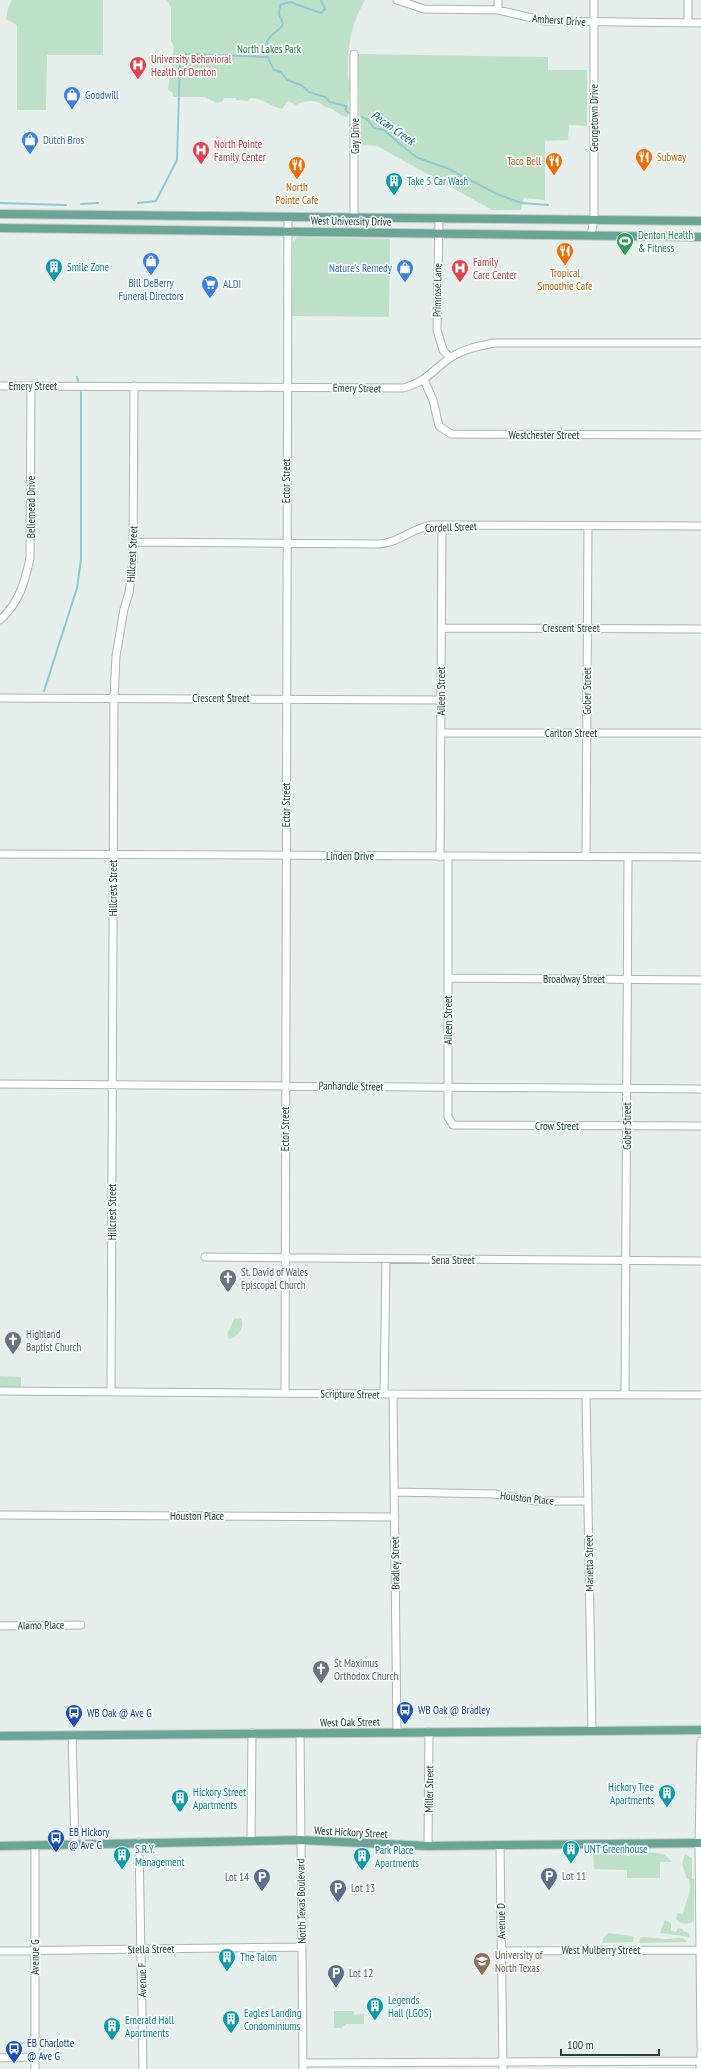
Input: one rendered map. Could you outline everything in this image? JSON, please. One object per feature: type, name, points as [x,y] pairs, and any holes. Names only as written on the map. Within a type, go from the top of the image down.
[{"type":"main road","name":"West University Drive","points":[[0,214],[701,221]]},
{"type":"main road","name":"West University Drive","points":[[0,228],[701,237]]},
{"type":"main road","name":"West Oak Street","points":[[0,1736],[701,1730]]},
{"type":"main road","name":"West Hickory Street","points":[[0,1846],[139,1842],[300,1840],[428,1846],[700,1843]]},
{"type":"street","name":"Amherst Drive","points":[[397,0],[424,9],[498,10],[545,21],[701,23]]},
{"type":"street","points":[[498,0],[498,10]]},
{"type":"street","name":"Georgetown Drive","points":[[591,235],[594,219],[594,0]]},
{"type":"street","points":[[688,0],[688,23]]},
{"type":"street","name":"Gay Drive","points":[[354,54],[354,218]]},
{"type":"street","name":"Ector Street","points":[[285,1393],[286,387],[288,217]]},
{"type":"street","name":"Primrose Lane","points":[[439,219],[437,330],[443,350],[450,358]]},
{"type":"street","name":"Emery Street","points":[[0,386],[403,388],[424,380],[450,358],[477,346],[494,343],[701,343]]},
{"type":"street","name":"Westchester Street","points":[[424,380],[433,400],[439,426],[451,434],[701,435]]},
{"type":"street","name":"Bellemead Drive","points":[[0,620],[8,613],[19,597],[26,579],[30,558],[31,386]]},
{"type":"street","name":"Hillcrest Street","points":[[111,1392],[114,698],[116,656],[124,608],[130,588],[133,561],[134,386]]},
{"type":"street","name":"Cordell Street","points":[[133,542],[388,544],[423,526],[701,526]]},
{"type":"street","name":"Aileen Street","points":[[442,526],[441,733],[448,978],[447,1087]]},
{"type":"street","name":"Gober Street","points":[[586,857],[588,526]]},
{"type":"street","name":"Crescent Street","points":[[442,628],[701,629]]},
{"type":"street","name":"Crescent Street","points":[[0,698],[286,698],[441,700]]},
{"type":"street","name":"Carlton Street","points":[[441,733],[701,733]]},
{"type":"street","name":"Linden Drive","points":[[0,854],[701,857]]},
{"type":"street","name":"Gober Street","points":[[626,1395],[628,857]]},
{"type":"street","name":"Broadway Street","points":[[448,978],[701,980]]},
{"type":"street","name":"Panhandle Street","points":[[0,1084],[701,1089]]},
{"type":"street","name":"Crow Street","points":[[447,1087],[448,1117],[453,1125],[701,1126]]},
{"type":"street","name":"Sena Street","points":[[205,1257],[701,1261]]},
{"type":"street","points":[[384,1394],[386,1259]]},
{"type":"street","name":"Scripture Street","points":[[0,1390],[384,1394],[701,1394]]},
{"type":"street","name":"Bradley Street","points":[[393,1394],[397,1732]]},
{"type":"street","name":"Marietta Street","points":[[586,1395],[592,1731]]},
{"type":"street","name":"Houston Place","points":[[394,1492],[495,1494],[536,1501],[588,1501]]},
{"type":"street","name":"Houston Place","points":[[0,1515],[395,1517]]},
{"type":"street","name":"Alamo Place","points":[[0,1626],[81,1625]]},
{"type":"street","name":"Miller Street","points":[[428,1846],[429,1732]]},
{"type":"street","name":"North Texas Boulevard","points":[[300,1733],[303,2066]]},
{"type":"street","points":[[251,1841],[252,1734]]},
{"type":"street","points":[[72,1735],[75,1844]]},
{"type":"street","points":[[701,1741],[701,2047]]},
{"type":"street","name":"Avenue F","points":[[139,1842],[143,2069]]},
{"type":"street","name":"Avenue G","points":[[35,1845],[34,1950],[36,2069]]},
{"type":"street","name":"Avenue D","points":[[500,1845],[503,2065]]},
{"type":"street","name":"Stella Street","points":[[0,1951],[301,1947]]},
{"type":"street","name":"West Mulberry Street","points":[[502,1951],[700,1950]]},
{"type":"street","points":[[700,2069],[701,2052]]},
{"type":"street","points":[[0,2058],[35,2057]]},
{"type":"street","points":[[303,2066],[503,2065],[701,2061]]},
{"type":"green space","points":[[12,0],[103,0],[103,55],[47,55],[46,110],[17,110],[17,25],[6,19],[8,8]]},
{"type":"green space","name":"North Lakes Park","points":[[167,0],[365,0],[350,38],[348,79],[351,81],[348,105],[350,110],[347,117],[325,107],[322,104],[311,101],[296,105],[288,101],[282,109],[254,98],[250,98],[248,101],[236,100],[236,98],[224,98],[223,101],[217,103],[205,97],[173,97],[173,93],[168,90],[174,46],[171,41],[171,8]]},
{"type":"green space","points":[[358,54],[548,57],[548,70],[587,70],[587,126],[569,125],[568,140],[545,141],[545,200],[524,198],[521,210],[492,210],[377,146],[360,145]]},
{"type":"green space","points":[[297,237],[390,239],[389,317],[292,316],[293,242]]},
{"type":"green space","points":[[241,1318],[242,1328],[236,1336],[229,1339],[227,1334],[234,1319]]},
{"type":"green space","points":[[0,1376],[21,1377],[21,1387],[32,1387],[32,1391],[0,1391]]},
{"type":"green space","points":[[616,1852],[628,1856],[645,1852],[664,1854],[672,1862],[660,1862],[660,1878],[627,1878],[627,1870],[594,1869],[593,1854]]},
{"type":"green space","points":[[685,1854],[692,1858],[692,1879],[694,1879],[694,1921],[685,1924],[676,1919],[677,1913],[683,1914],[689,1893],[689,1879],[687,1879],[682,1864]]},
{"type":"green space","points":[[665,1920],[671,1923],[671,1931],[676,1932],[678,1928],[683,1929],[683,1931],[689,1933],[689,1937],[660,1933]]},
{"type":"green space","points":[[608,1933],[634,1937],[633,1942],[602,1943],[603,1938]]},
{"type":"green space","points":[[640,1938],[667,1939],[682,1938],[687,1942],[639,1943]]},
{"type":"green space","points":[[334,2011],[354,2011],[354,2015],[364,2014],[364,2024],[346,2024],[342,2028],[334,2028]]},
{"type":"waterway","name":"Pecan Creek","points":[[321,0],[325,9],[321,13],[290,2],[280,5],[279,14],[283,24],[269,39],[266,48],[274,70],[281,72],[287,80],[301,85],[309,92],[325,97],[330,102],[346,106],[346,111],[349,113]]},
{"type":"waterway","points":[[138,203],[156,201],[177,160],[180,58],[187,54],[268,57]]},
{"type":"waterway","name":"Pecan Creek","points":[[362,117],[368,120],[374,128],[384,130],[418,158],[447,168],[497,194],[521,203],[548,205]]},
{"type":"waterway","points":[[0,203],[66,205]]},
{"type":"waterway","points":[[81,204],[98,203]]},
{"type":"waterway","points":[[77,377],[78,381]]},
{"type":"waterway","points":[[44,691],[77,588],[81,559],[81,392]]},
{"type":"place","name":"University Behavioral Health of Denton","points":[[138,80]]},
{"type":"place","name":"Goodwill","points":[[72,110]]},
{"type":"place","name":"Dutch Bros","points":[[30,155]]},
{"type":"place","name":"North Pointe Family Center","points":[[201,165]]},
{"type":"place","name":"Subway","points":[[644,172]]},
{"type":"place","name":"Taco Bell","points":[[554,176]]},
{"type":"place","name":"North Pointe Cafe","points":[[297,180]]},
{"type":"place","name":"Take 5 Car Wash","points":[[394,196]]},
{"type":"place","name":"Denton Health & Fitness","points":[[625,256]]},
{"type":"place","name":"Tropical Smoothie Cafe","points":[[565,266]]},
{"type":"place","name":"Bill DeBerry Funeral Directors","points":[[151,276]]},
{"type":"place","name":"Smile Zone","points":[[54,282]]},
{"type":"place","name":"Nature's Remedy","points":[[405,283]]},
{"type":"place","name":"Family Care Center","points":[[460,283]]},
{"type":"place","name":"ALDI","points":[[210,299]]},
{"type":"place","name":"St. David of Wales Episcopal Church","points":[[228,1293]]},
{"type":"place","name":"Highland Baptist Church","points":[[13,1355]]},
{"type":"place","name":"St Maximus Orthodox Church","points":[[321,1684]]},
{"type":"place","name":"WB Oak @ Bradley","points":[[405,1725]]},
{"type":"place","name":"WB Oak @ Ave G","points":[[74,1728]]},
{"type":"place","name":"Hickory Tree Apartments","points":[[667,1808]]},
{"type":"place","name":"Hickory Street Apartments","points":[[180,1813]]},
{"type":"place","name":"EB Hickory @ Ave G","points":[[56,1853]]},
{"type":"place","name":"UNT Greenhouse","points":[[571,1864]]},
{"type":"place","name":"S.R.Y. Management","points":[[122,1870]]},
{"type":"place","name":"Park Place Apartments","points":[[362,1871]]},
{"type":"place","name":"Lot 11","points":[[549,1891]]},
{"type":"place","name":"Lot 14","points":[[262,1892]]},
{"type":"place","name":"Lot 13","points":[[338,1903]]},
{"type":"place","name":"The Talon","points":[[227,1972]]},
{"type":"place","name":"University of North Texas","points":[[482,1976]]},
{"type":"place","name":"Lot 12","points":[[336,1988]]},
{"type":"place","name":"Legends Hall (LGOS)","points":[[375,2021]]},
{"type":"place","name":"Eagles Landing Condominiums","points":[[231,2034]]},
{"type":"place","name":"Emerald Hall Apartments","points":[[112,2041]]},
{"type":"place","name":"EB Charlotte @ Ave G","points":[[14,2064]]}]
